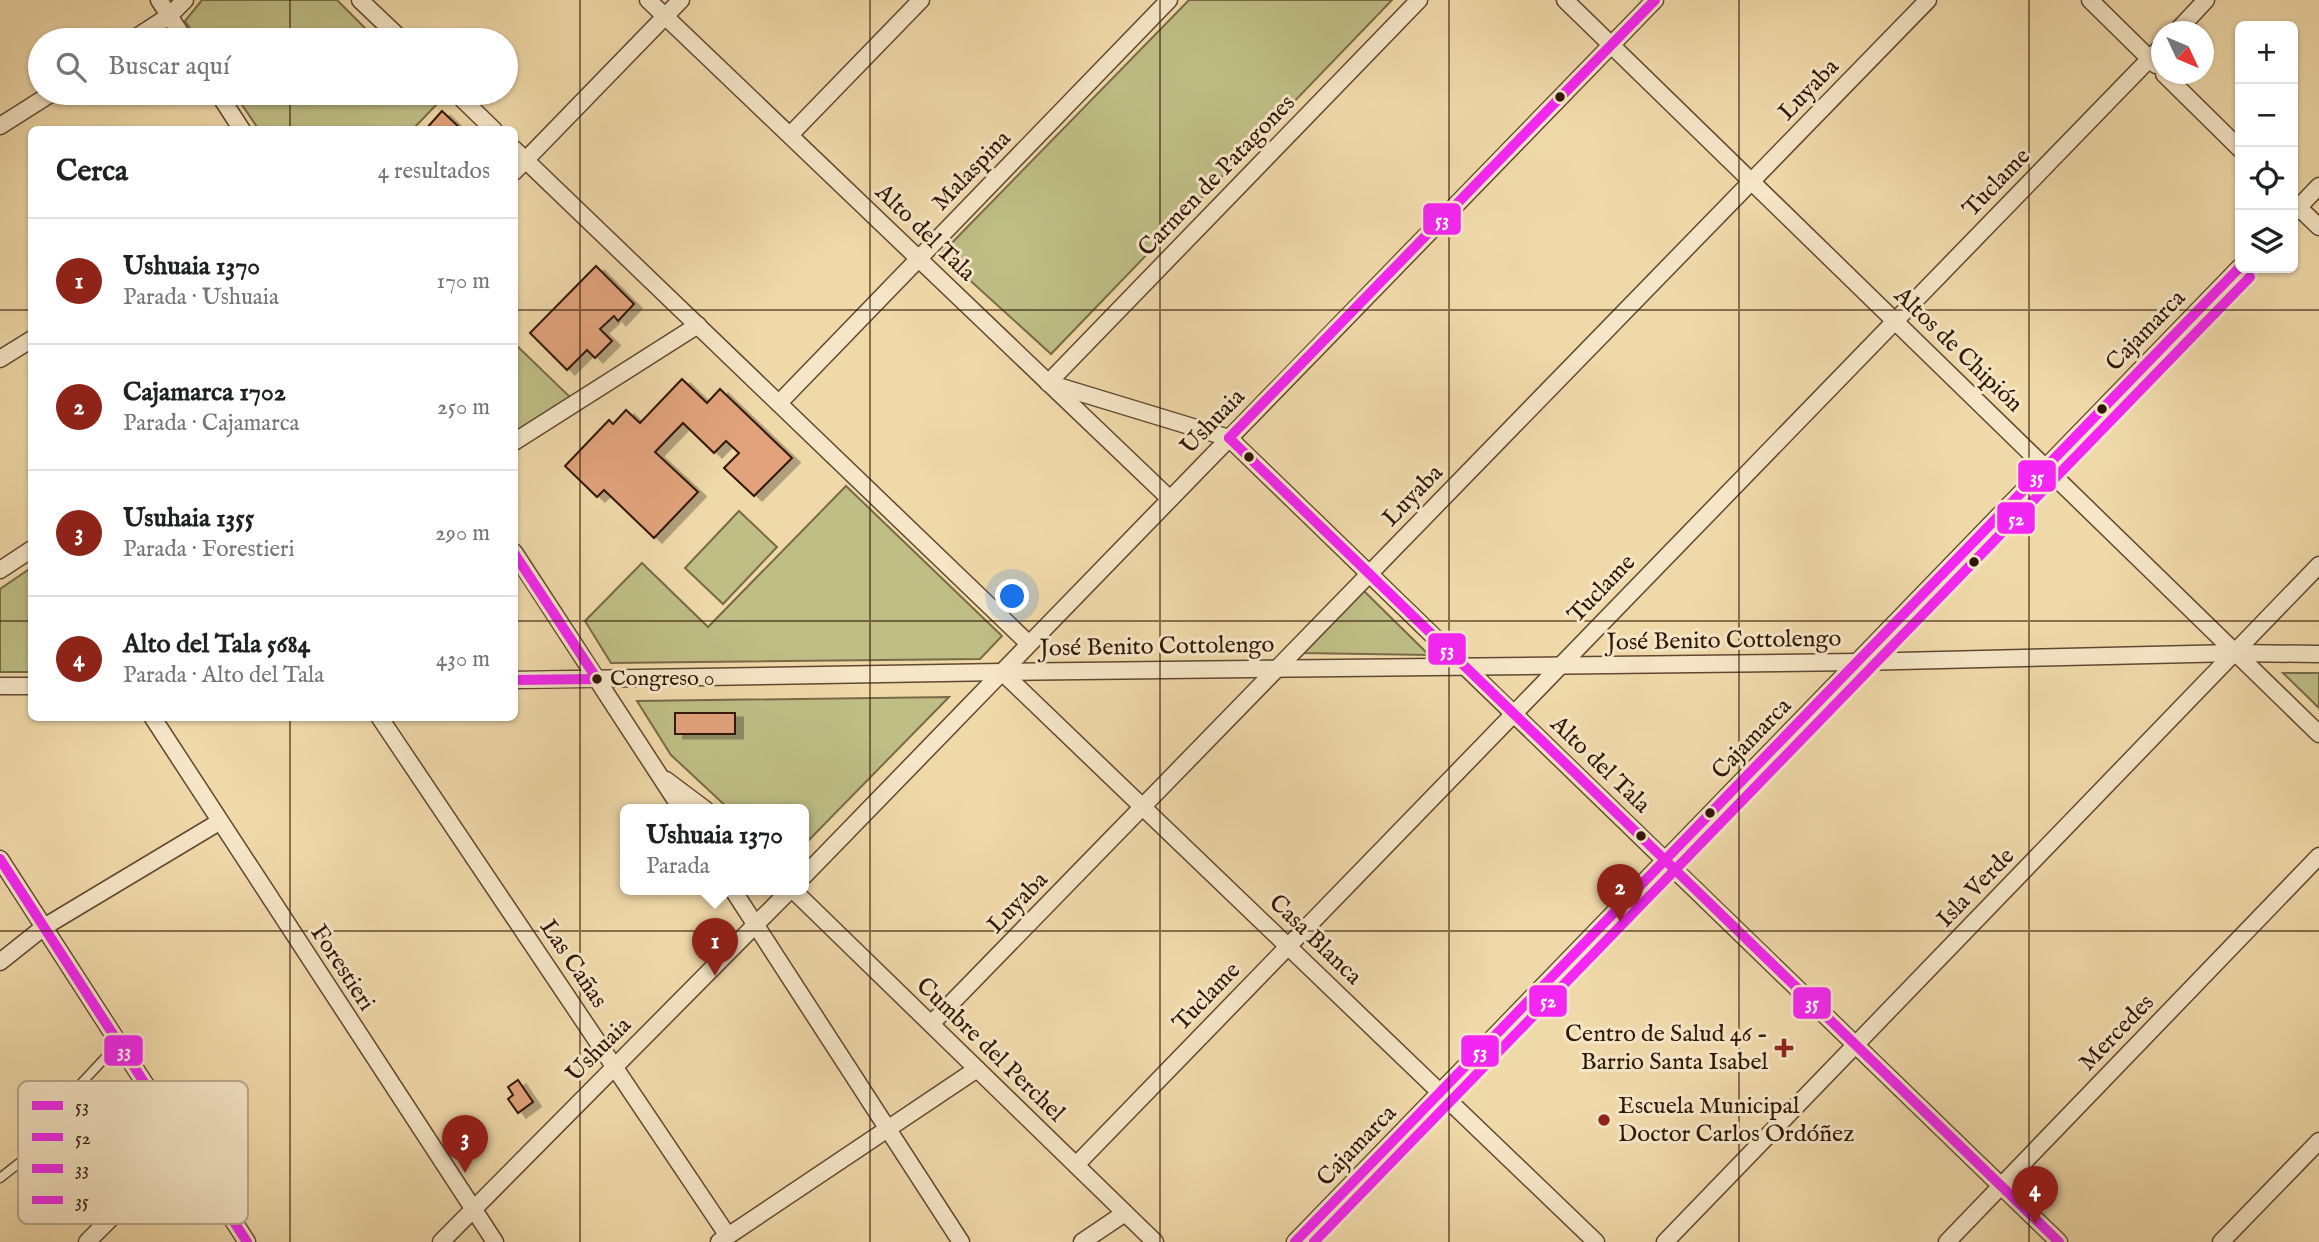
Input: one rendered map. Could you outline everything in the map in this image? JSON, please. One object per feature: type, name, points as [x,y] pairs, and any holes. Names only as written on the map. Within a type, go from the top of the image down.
[{"type":"street","points":[[159,0],[177,28]]},
{"type":"street","points":[[150,28],[169,16],[185,0]]},
{"type":"street","points":[[360,0],[389,28]]},
{"type":"street","name":"Alto del Tala","points":[[648,0],[1170,499]]},
{"type":"street","points":[[681,0],[518,160],[698,325],[1029,644]]},
{"type":"street","points":[[790,135],[920,0]]},
{"type":"street","name":"Malaspina","points":[[779,403],[1169,0]]},
{"type":"street","name":"Carmen de Patagones","points":[[1048,383],[1419,0]]},
{"type":"street","name":"Altos de Chipión","points":[[1565,0],[2319,734]]},
{"type":"street","name":"Ushuaia","points":[[809,871],[1655,0]]},
{"type":"street","name":"Luyaba","points":[[931,1024],[1928,0]]},
{"type":"street","points":[[2090,0],[2151,60]]},
{"type":"street","points":[[2186,21],[2206,0]]},
{"type":"street","name":"Tuclame","points":[[1076,1165],[1894,320],[2151,76]]},
{"type":"street","points":[[2175,84],[2238,147]]},
{"type":"street","points":[[0,127],[34,105]]},
{"type":"street","points":[[226,105],[239,126]]},
{"type":"street","points":[[468,105],[490,126]]},
{"type":"street","points":[[2298,204],[2319,186]]},
{"type":"street","points":[[2298,210],[2319,227]]},
{"type":"street","name":"Cajamarca","points":[[1295,1242],[2235,272]]},
{"type":"street","points":[[518,439],[698,325]]},
{"type":"street","points":[[0,359],[28,342]]},
{"type":"street","points":[[1048,383],[1229,438]]},
{"type":"street","name":"Alto del Tala","points":[[1229,438],[2059,1242]]},
{"type":"street","points":[[0,570],[28,552]]},
{"type":"street","points":[[518,558],[678,804]]},
{"type":"street","name":"Isla Verde","points":[[1665,1242],[2319,565]]},
{"type":"street","name":"José Benito Cottolengo","points":[[518,680],[1858,662],[2235,653],[2319,654]]},
{"type":"street","name":"Casa Blanca","points":[[1002,672],[1596,1242]]},
{"type":"street","points":[[0,686],[28,686]]},
{"type":"street","name":"Forestieri","points":[[155,721],[495,1242]]},
{"type":"street","name":"Las Cañas","points":[[382,721],[615,1067],[724,1239]]},
{"type":"street","points":[[660,775],[698,804]]},
{"type":"street","points":[[1,958],[44,927],[219,822]]},
{"type":"street","name":"Mercedes","points":[[1947,1242],[2319,856]]},
{"type":"street","points":[[0,859],[142,1081]]},
{"type":"street","points":[[736,895],[961,1242]]},
{"type":"street","name":"Ushuaia","points":[[440,1242],[787,895]]},
{"type":"street","name":"Cumbre del Perchel","points":[[797,895],[1155,1242]]},
{"type":"street","points":[[724,1239],[977,1069]]},
{"type":"street","points":[[2221,1242],[2319,1141]]},
{"type":"street","points":[[1082,1242],[1125,1213]]},
{"type":"street","points":[[87,1242],[105,1224]]},
{"type":"street","points":[[235,1224],[247,1242]]},
{"type":"lane","points":[[83,1081],[118,1044]]},
{"type":"lane","points":[[0,1178],[18,1164]]},
{"type":"green space","points":[[202,0],[337,0],[365,28],[190,28],[185,21]]},
{"type":"green space","points":[[1189,0],[1392,0],[1051,354],[941,254]]},
{"type":"green space","points":[[242,105],[436,105],[416,126],[256,126]]},
{"type":"green space","points":[[518,347],[570,397],[518,431]]},
{"type":"green space","points":[[846,486],[1002,636],[980,659],[611,663],[585,621],[642,563],[708,627]]},
{"type":"green space","points":[[739,511],[777,547],[723,604],[685,568]]},
{"type":"green space","points":[[28,570],[28,672],[0,672],[0,589]]},
{"type":"green space","points":[[1364,591],[1429,655],[1301,653]]},
{"type":"green space","points":[[2283,673],[2319,673],[2319,708]]},
{"type":"green space","points":[[949,697],[809,840],[809,804],[724,804],[671,755],[637,701]]},
{"type":"building","points":[[442,111],[458,126],[429,126]]},
{"type":"building","points":[[596,266],[634,304],[618,321],[614,316],[600,329],[612,341],[595,358],[587,350],[567,370],[530,333]]},
{"type":"building","points":[[682,379],[707,403],[720,389],[792,458],[754,496],[724,468],[739,453],[726,441],[714,453],[683,423],[655,452],[698,492],[654,538],[604,490],[597,497],[565,466],[609,420],[613,424],[626,410],[640,423]]},
{"type":"building","points":[[675,713],[735,713],[735,734],[675,734]]},
{"type":"building","points":[[518,1080],[533,1102],[518,1113],[508,1099],[513,1095],[508,1087]]},
{"type":"transit line","name":"53","points":[[1229,438],[1655,0]]},
{"type":"transit line","name":"35","points":[[2059,1242],[1665,860],[2235,272]]},
{"type":"transit line","name":"52","points":[[1314,1242],[2250,277]]},
{"type":"transit line","name":"53","points":[[1229,438],[1665,860]]},
{"type":"transit line","name":"33","points":[[518,559],[597,679]]},
{"type":"transit line","name":"33","points":[[518,680],[597,679]]},
{"type":"transit line","name":"33","points":[[0,859],[143,1081]]},
{"type":"transit line","name":"53","points":[[1295,1242],[1665,860]]},
{"type":"transit line","name":"33","points":[[235,1224],[247,1242]]},
{"type":"place","name":"Congreso 0","points":[[597,679]]},
{"type":"place","name":"Cajamarca 1702","points":[[1620,922]]},
{"type":"place","name":"Ushuaia 1370","points":[[715,976]]},
{"type":"place","name":"Centro de Salud 46 - Barrio Santa Isabel","points":[[1784,1048]]},
{"type":"place","name":"Escuela Municipal Doctor Carlos Ordóñez","points":[[1604,1120]]},
{"type":"place","name":"Usuhaia 1355","points":[[465,1173]]},
{"type":"place","name":"Alto del Tala 5684","points":[[2035,1224]]}]
